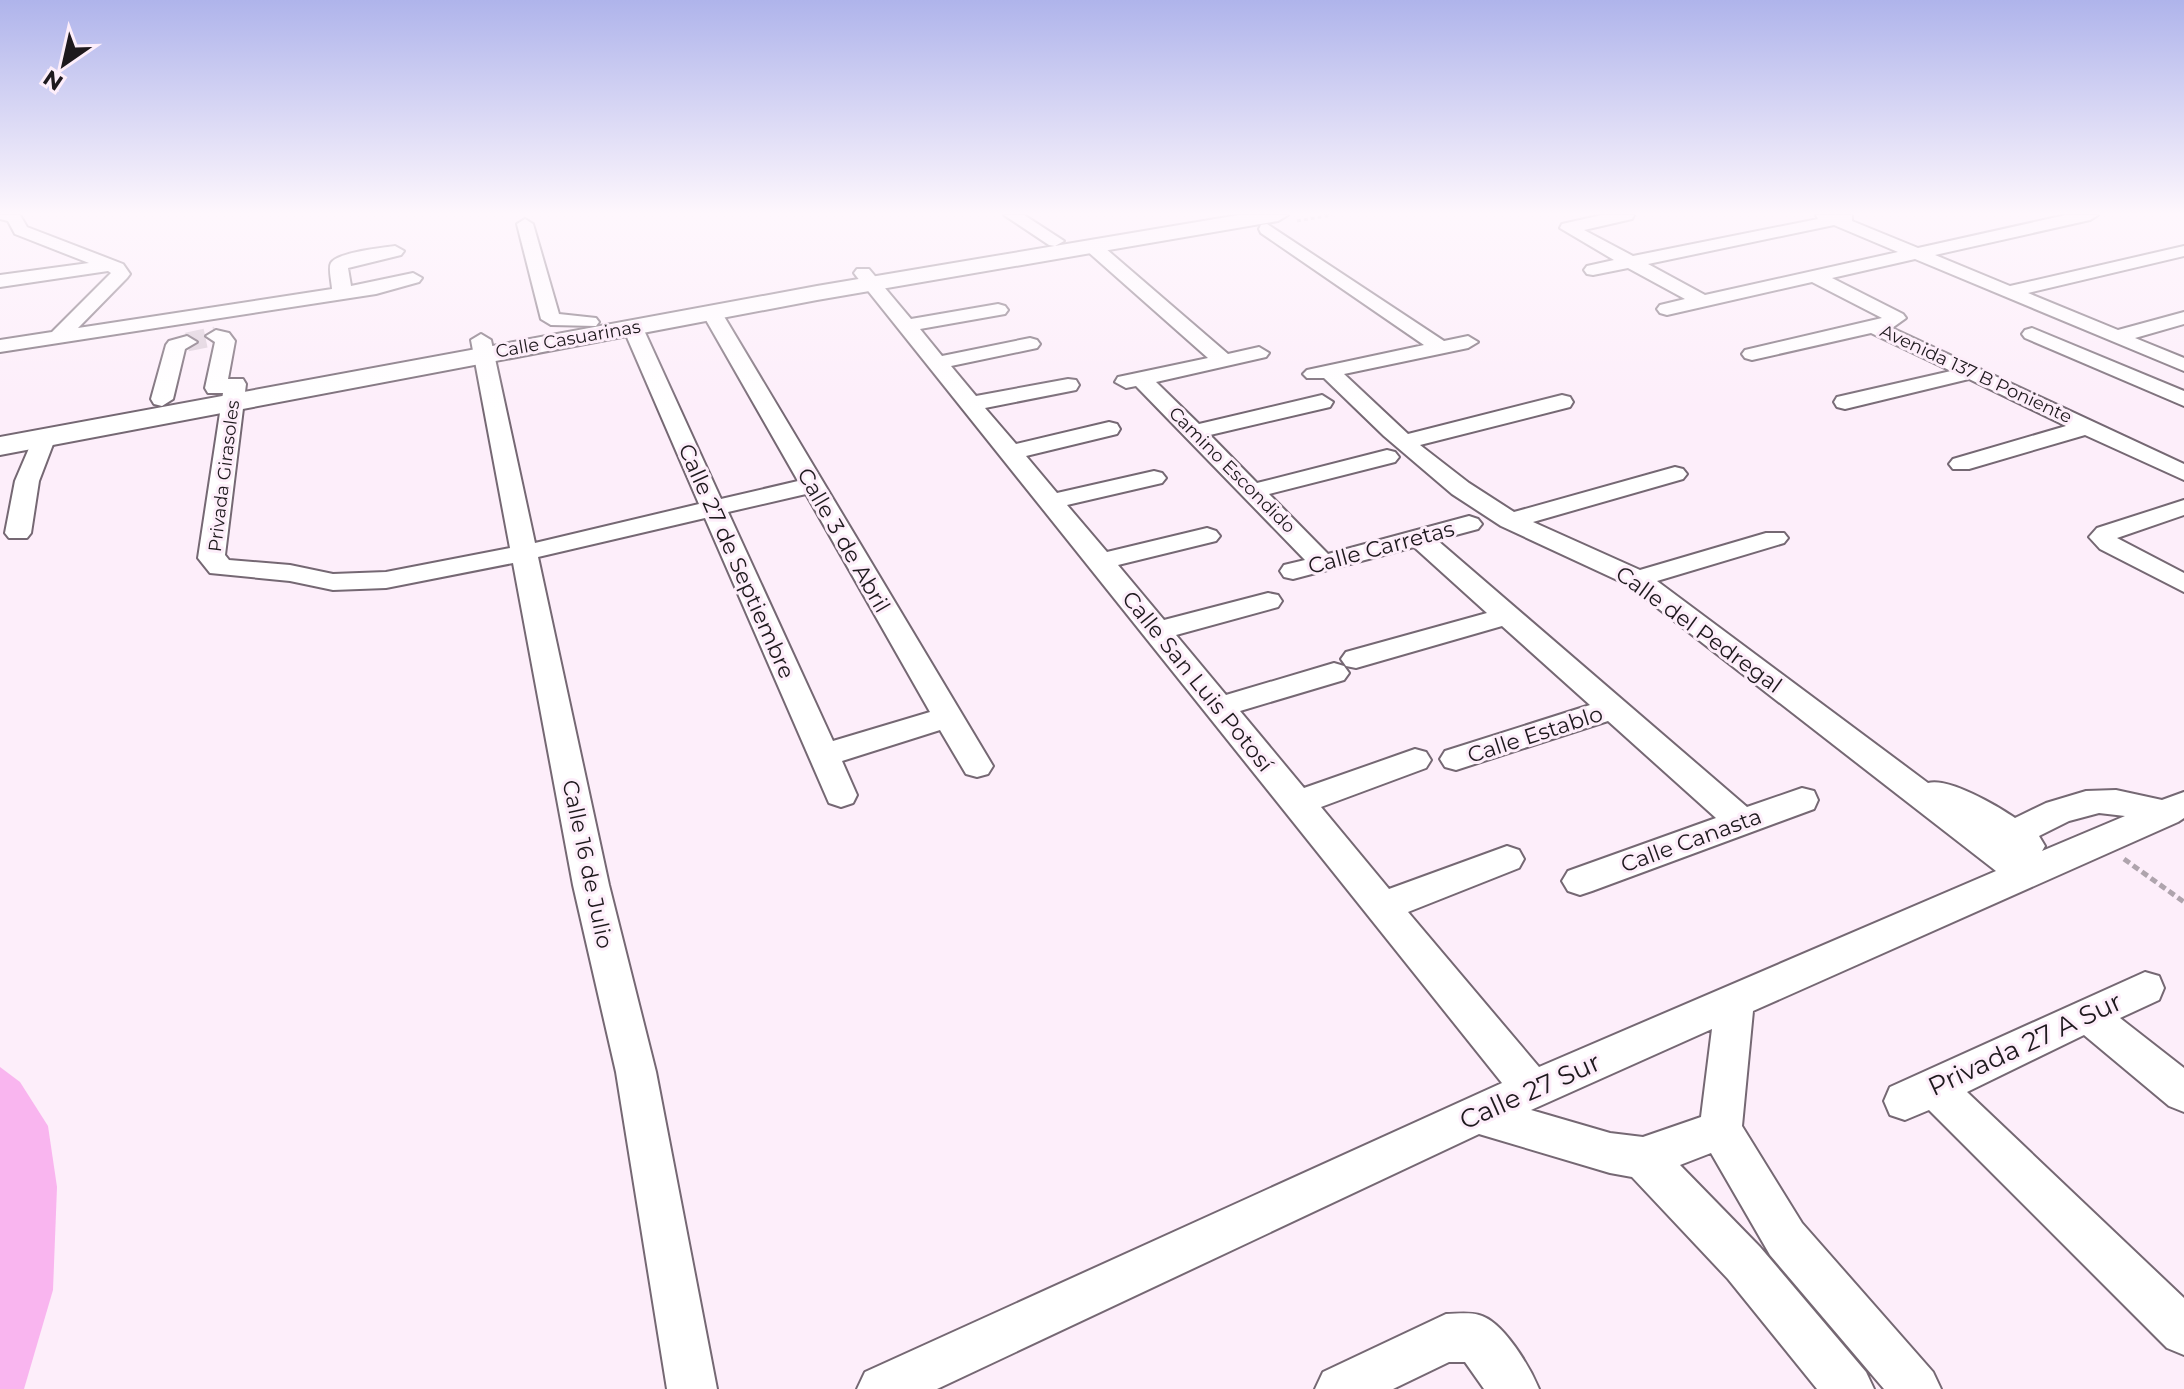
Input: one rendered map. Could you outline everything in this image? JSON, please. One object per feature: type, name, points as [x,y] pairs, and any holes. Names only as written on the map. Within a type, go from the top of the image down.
[{"type":"main road","name":"Calle Casuarinas","points":[[483,347],[589,322],[856,280]]},
{"type":"main road","name":"Calle Casuarinas","points":[[0,430],[162,399],[228,391],[483,347],[633,328],[859,280]]},
{"type":"main road","name":"Calle Casuarinas","points":[[0,446],[44,439],[228,391]]},
{"type":"street","points":[[58,337],[106,280]]},
{"type":"street","points":[[122,280],[129,288],[118,321],[128,327]]},
{"type":"street","points":[[341,280],[342,293]]},
{"type":"street","points":[[0,346],[342,293],[404,280]]},
{"type":"street","points":[[540,280],[551,319],[589,322]]},
{"type":"street","name":"Calle San Luis Potosí","points":[[868,280],[1532,1090]]},
{"type":"street","points":[[1131,280],[1224,361],[1259,353]]},
{"type":"street","points":[[1350,280],[1440,347],[1468,342]]},
{"type":"street","points":[[1662,280],[1702,301]]},
{"type":"street","points":[[1667,309],[1797,280]]},
{"type":"street","name":"Avenida 137 B Poniente","points":[[1821,280],[1896,318],[1873,326]]},
{"type":"street","points":[[1979,280],[2177,362]]},
{"type":"street","points":[[2016,280],[2140,330]]},
{"type":"street","points":[[2008,292],[2059,280]]},
{"type":"street","points":[[906,326],[998,310]]},
{"type":"street","name":"Calle 3 de Abril","points":[[712,313],[977,766]]},
{"type":"street","points":[[2115,337],[2184,318]]},
{"type":"street","points":[[1752,354],[1873,326]]},
{"type":"street","name":"Avenida 137 B Poniente","points":[[1873,326],[2184,473]]},
{"type":"street","name":"Calle 27 de Septiembre","points":[[633,328],[841,795]]},
{"type":"street","points":[[2032,334],[2184,399]]},
{"type":"street","name":"Privada Girasoles","points":[[216,336],[225,341],[228,391],[211,558],[217,561],[219,567],[290,573],[333,582],[386,580],[524,553]]},
{"type":"street","points":[[162,399],[176,345],[187,342]]},
{"type":"street","points":[[936,363],[1030,344]]},
{"type":"street","name":"Calle 16 de Julio","points":[[483,347],[591,885],[636,1072],[692,1389]]},
{"type":"street","name":"Calle del Pedregal","points":[[1440,347],[1321,372],[1381,424],[1396,450],[1510,521],[1637,579],[1910,786],[2003,842],[2036,870]]},
{"type":"street","name":"Camino Escondido","points":[[1224,361],[1130,381],[1195,432],[1322,562]]},
{"type":"street","points":[[2124,373],[2177,362]]},
{"type":"street","points":[[1845,402],[1972,372]]},
{"type":"street","points":[[970,404],[1068,385]]},
{"type":"street","points":[[1195,432],[1322,402]]},
{"type":"street","points":[[1253,491],[1562,402]]},
{"type":"street","points":[[1961,464],[2086,427]]},
{"type":"street","points":[[1010,453],[1109,429]]},
{"type":"street","points":[[18,533],[27,481],[44,439]]},
{"type":"street","points":[[1510,521],[1675,474]]},
{"type":"street","points":[[1050,502],[1154,478]]},
{"type":"street","points":[[524,553],[813,485]]},
{"type":"street","points":[[2184,507],[2102,537],[2109,544],[2184,584]]},
{"type":"street","name":"Calle Carretas","points":[[1293,571],[1469,524]]},
{"type":"street","points":[[1099,562],[1207,536]]},
{"type":"street","points":[[1419,538],[1742,822]]},
{"type":"street","points":[[1637,579],[1775,538]]},
{"type":"street","points":[[1156,631],[1268,601]]},
{"type":"street","points":[[1219,707],[1507,616]]},
{"type":"street","name":"Calle Establo","points":[[1456,759],[1613,709]]},
{"type":"street","points":[[823,755],[948,717]]},
{"type":"street","points":[[1297,803],[1415,760]]},
{"type":"street","name":"Calle Canasta","points":[[1580,881],[1802,800]]},
{"type":"street","points":[[2003,842],[2079,804],[2119,802],[2175,809]]},
{"type":"street","name":"Calle 27 Sur","points":[[882,1389],[1477,1114],[2175,809]]},
{"type":"street","points":[[1382,907],[1507,859]]},
{"type":"street","name":"Privada 27 A Sur","points":[[2145,988],[1919,1094],[2184,1331]]},
{"type":"street","points":[[1734,1002],[1721,1130],[1786,1239],[1916,1389]]},
{"type":"street","points":[[2088,1015],[2184,1093]]},
{"type":"street","points":[[1477,1114],[1610,1153],[1643,1158],[1721,1130]]},
{"type":"street","points":[[1643,1158],[1739,1256],[1849,1389]]},
{"type":"street","points":[[1340,1389],[1446,1338],[1477,1338],[1514,1389]]},
{"type":"path","points":[[2150,877],[2184,902]]},
{"type":"shaded area","points":[[0,1067],[20,1082],[48,1126],[57,1187],[53,1290],[24,1389],[0,1389]]},
{"type":"tunnel","points":[[187,342],[216,336]]}]
